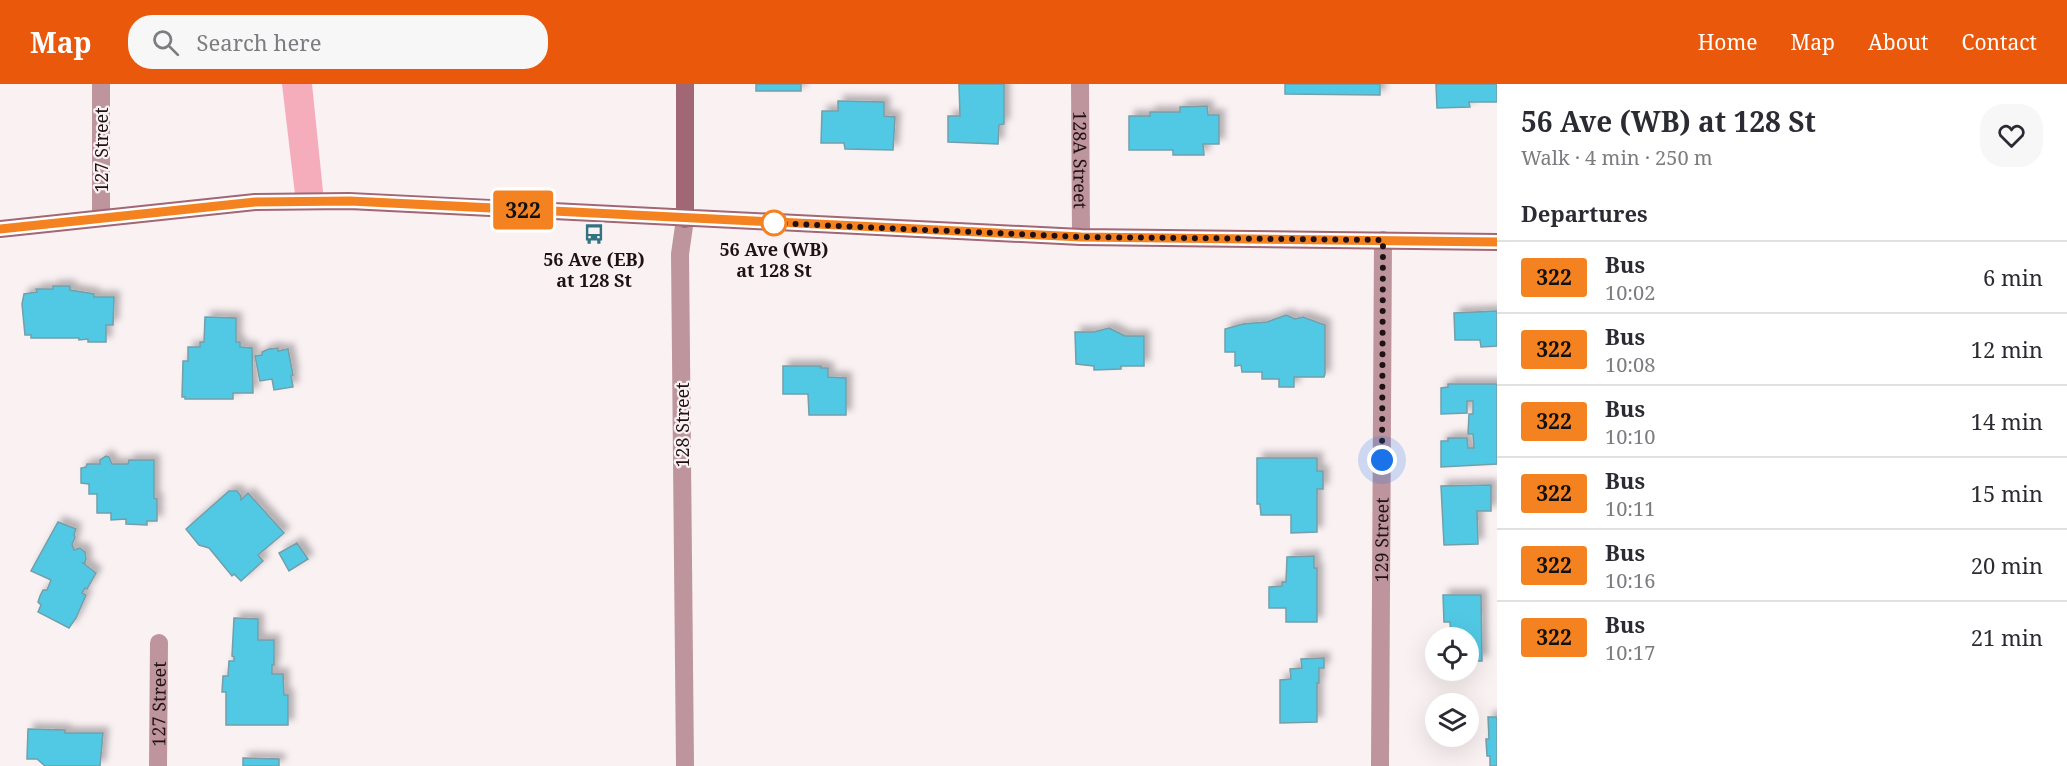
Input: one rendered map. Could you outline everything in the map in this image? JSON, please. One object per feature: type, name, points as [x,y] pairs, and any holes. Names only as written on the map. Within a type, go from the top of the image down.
[{"type":"street","name":"127 Street","points":[[101,84],[101,217]]},
{"type":"street","name":"128 Street","points":[[685,84],[685,219],[680,254],[685,766]]},
{"type":"street","name":"128A Street","points":[[1080,84],[1081,237]]},
{"type":"street","points":[[0,228],[255,202],[350,201],[1081,237],[1497,242]]},
{"type":"street","name":"129 Street","points":[[1380,766],[1383,240]]},
{"type":"street","name":"127 Street","points":[[158,766],[159,643]]},
{"type":"shaded area","points":[[282,84],[312,84],[324,201],[296,203]]},
{"type":"building","points":[[756,84],[801,84],[801,91],[756,91]]},
{"type":"building","points":[[959,84],[1004,84],[1004,124],[999,125],[998,144],[948,142],[948,116],[960,116]]},
{"type":"building","points":[[1285,84],[1380,84],[1380,95],[1285,94]]},
{"type":"building","points":[[1436,84],[1497,84],[1497,102],[1469,102],[1470,107],[1437,108]]},
{"type":"building","points":[[838,101],[884,102],[884,116],[895,117],[893,150],[845,149],[844,143],[821,143],[822,111],[838,111]]},
{"type":"building","points":[[1207,106],[1208,115],[1219,115],[1219,144],[1203,144],[1204,155],[1173,155],[1173,150],[1129,150],[1129,116],[1150,116],[1150,112],[1180,112],[1180,107]]},
{"type":"building","points":[[53,286],[70,286],[70,290],[94,294],[94,297],[114,297],[113,325],[106,325],[106,342],[88,342],[88,339],[79,340],[79,338],[31,338],[31,335],[25,335],[22,304],[24,294],[37,292],[36,289],[53,289]]},
{"type":"building","points":[[1497,311],[1497,346],[1481,347],[1480,340],[1455,340],[1454,313]]},
{"type":"building","points":[[1286,315],[1295,319],[1303,317],[1325,325],[1324,377],[1294,377],[1294,387],[1279,387],[1279,379],[1262,379],[1262,372],[1242,372],[1241,365],[1235,366],[1235,352],[1225,352],[1225,329],[1243,324],[1267,322]]},
{"type":"building","points":[[205,317],[236,318],[236,342],[240,342],[240,347],[252,348],[253,393],[233,393],[233,399],[185,399],[182,397],[183,361],[188,361],[188,347],[200,347],[200,342],[204,342]]},
{"type":"building","points":[[1109,328],[1125,336],[1144,336],[1144,366],[1121,366],[1121,369],[1094,370],[1094,366],[1076,364],[1075,332],[1094,332]]},
{"type":"building","points":[[278,348],[278,351],[288,349],[293,387],[274,390],[272,379],[260,381],[255,356],[262,355],[262,352],[269,349]]},
{"type":"building","points":[[783,366],[821,366],[821,368],[828,368],[828,377],[846,378],[846,415],[809,415],[808,394],[783,394]]},
{"type":"building","points":[[1448,384],[1497,384],[1497,464],[1441,467],[1441,441],[1448,441],[1448,438],[1467,438],[1468,448],[1474,448],[1473,434],[1468,434],[1469,414],[1473,414],[1473,401],[1467,401],[1467,413],[1441,414],[1441,388],[1448,387]]},
{"type":"building","points":[[106,456],[112,464],[128,464],[129,460],[154,460],[154,498],[157,499],[157,521],[147,521],[147,525],[126,524],[126,519],[111,520],[111,513],[97,513],[97,494],[89,494],[89,484],[81,483],[81,468],[86,467],[87,464],[100,464],[100,460]]},
{"type":"building","points":[[1257,458],[1317,458],[1317,471],[1323,471],[1323,489],[1317,489],[1317,532],[1291,533],[1291,515],[1261,515],[1260,504],[1257,504]]},
{"type":"building","points":[[1491,485],[1491,511],[1477,511],[1478,544],[1444,545],[1441,486]]},
{"type":"building","points":[[229,491],[237,491],[241,500],[248,493],[284,533],[258,555],[263,561],[241,581],[234,574],[232,576],[209,548],[199,545],[186,529]]},
{"type":"building","points":[[58,522],[76,529],[72,544],[74,550],[80,548],[85,552],[86,559],[83,563],[96,573],[87,589],[85,588],[82,593],[86,595],[69,628],[38,612],[41,605],[38,602],[40,596],[43,590],[47,590],[51,580],[31,571]]},
{"type":"building","points":[[297,543],[308,559],[289,571],[279,553]]},
{"type":"building","points":[[1314,556],[1314,568],[1317,568],[1317,622],[1286,622],[1286,608],[1269,608],[1269,587],[1282,586],[1282,582],[1286,582],[1287,557]]},
{"type":"building","points":[[1443,595],[1481,595],[1482,661],[1479,661],[1479,627],[1450,627],[1450,622],[1444,622]]},
{"type":"building","points":[[234,618],[258,619],[258,640],[274,640],[272,674],[283,674],[284,695],[288,695],[288,725],[226,725],[226,692],[222,692],[223,676],[228,676],[229,661],[234,661],[232,656]]},
{"type":"building","points":[[1324,658],[1324,668],[1319,668],[1319,683],[1317,683],[1317,722],[1280,723],[1280,680],[1291,679],[1290,669],[1302,668],[1301,659]]},
{"type":"building","points":[[1488,717],[1497,717],[1497,766],[1490,766],[1490,756],[1487,756]]},
{"type":"building","points":[[28,729],[65,730],[65,733],[103,733],[100,766],[45,766],[37,759],[27,759]]},
{"type":"building","points":[[243,758],[279,759],[279,766],[243,766]]},
{"type":"bus line","name":"322","points":[[0,229],[255,202],[350,201],[1081,237],[1497,242]]},
{"type":"place","name":"56 Ave (WB) at 128 St","points":[[774,223]]},
{"type":"place","name":"56 Ave (EB) at 128 St","points":[[594,234]]},
{"type":"route","points":[[774,223],[1081,237],[1383,240],[1382,460]]}]
